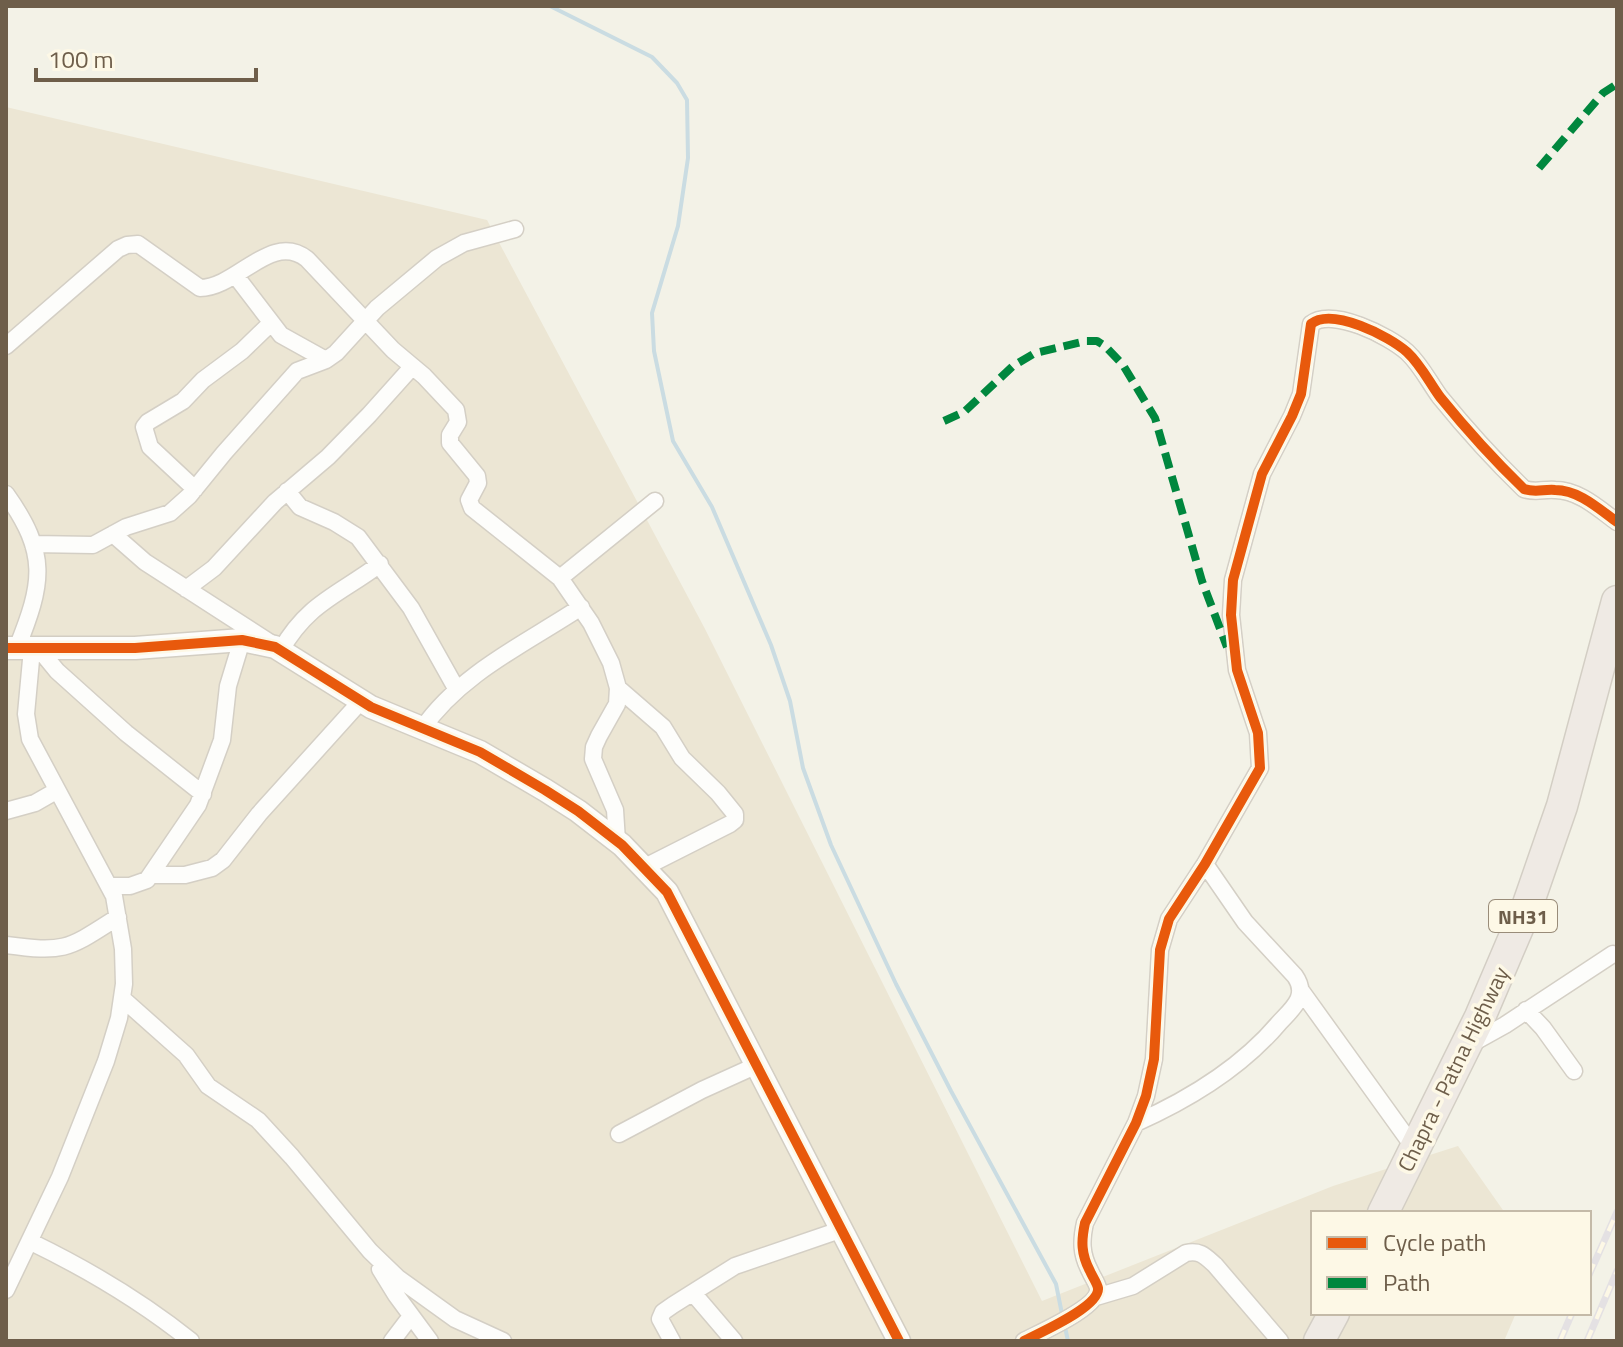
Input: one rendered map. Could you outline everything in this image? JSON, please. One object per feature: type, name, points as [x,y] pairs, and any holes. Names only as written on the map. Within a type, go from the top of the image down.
[{"type":"highway","name":"Chapra - Patna Highway","points":[[1384,1211],[1506,959],[1544,862],[1580,746],[1617,601]]},
{"type":"highway","points":[[1319,1341],[1333,1315]]},
{"type":"street","points":[[33,544],[93,545],[113,534],[170,513],[195,489],[297,371],[326,360],[402,286],[437,258],[464,243],[515,229]]},
{"type":"street","points":[[10,334],[127,245],[138,244],[200,288],[209,288],[280,250],[297,251],[456,410],[458,422],[450,435],[450,443],[477,476],[478,483],[469,500],[472,508],[560,578],[604,646],[618,688],[617,704],[594,747],[593,759],[615,810],[617,841]]},
{"type":"street","points":[[235,275],[271,323],[292,343],[326,360]]},
{"type":"street","points":[[1092,1302],[1098,1288],[1085,1263],[1081,1246],[1085,1223],[1136,1123],[1154,1059],[1158,971],[1163,937],[1169,919],[1205,864],[1260,768],[1258,733],[1237,670],[1231,597],[1255,495],[1301,394],[1311,324],[1317,319],[1327,318],[1352,323],[1388,338],[1411,355],[1452,411],[1524,489],[1532,492],[1568,491],[1590,502],[1617,522]]},
{"type":"street","points":[[195,489],[150,447],[144,427],[183,401],[203,380],[242,351],[271,323]]},
{"type":"street","points":[[186,589],[214,568],[251,526],[328,457],[412,367]]},
{"type":"street","points":[[287,491],[300,507],[358,537],[411,608],[457,690]]},
{"type":"street","points":[[6,494],[19,512],[33,544],[39,570],[24,649],[27,727],[36,754],[110,886],[123,949],[123,999],[106,1061],[31,1242],[6,1290]]},
{"type":"street","points":[[560,578],[655,501]]},
{"type":"street","points":[[113,534],[133,553],[186,589],[361,701],[480,752],[578,811],[645,867],[673,902],[899,1341]]},
{"type":"street","points":[[278,648],[306,615],[380,564]]},
{"type":"street","points":[[422,729],[438,707],[492,662],[581,607]]},
{"type":"street","points":[[24,649],[135,648],[242,640],[278,648]]},
{"type":"street","points":[[110,886],[141,883],[153,875],[203,794],[222,740],[228,686],[242,640]]},
{"type":"street","points":[[24,649],[57,671],[126,733],[203,794]]},
{"type":"street","points":[[618,688],[663,727],[682,758],[735,814],[735,820],[730,824],[645,867]]},
{"type":"street","points":[[153,875],[185,875],[212,868],[223,860],[259,814],[361,701]]},
{"type":"street","points":[[6,811],[35,803],[56,791]]},
{"type":"street","points":[[1205,864],[1245,922],[1295,976],[1302,992],[1415,1149]]},
{"type":"street","points":[[6,945],[40,950],[61,949],[118,917]]},
{"type":"street","points":[[1464,1048],[1613,954]]},
{"type":"street","points":[[1136,1123],[1188,1097],[1243,1060],[1267,1038],[1302,992]]},
{"type":"street","points":[[123,999],[186,1055],[208,1086],[258,1120],[370,1251],[414,1291],[469,1327],[503,1341]]},
{"type":"street","points":[[1526,1010],[1574,1071]]},
{"type":"street","points":[[619,1134],[755,1066]]},
{"type":"street","points":[[672,1341],[660,1319],[663,1312],[735,1266],[840,1230]]},
{"type":"street","points":[[31,1242],[106,1280],[191,1341]]},
{"type":"street","points":[[370,1251],[396,1295],[430,1341]]},
{"type":"street","points":[[1024,1341],[1092,1302],[1133,1286],[1186,1253],[1195,1251],[1215,1265],[1280,1341]]},
{"type":"street","points":[[693,1293],[734,1341]]},
{"type":"street","points":[[392,1341],[411,1316]]},
{"type":"shaded area","points":[[6,107],[487,220],[704,627],[1042,1301],[1333,1186],[1458,1146],[1504,1211],[1311,1211],[1311,1315],[1515,1315],[1504,1341],[6,1341]]},
{"type":"waterway","points":[[550,6],[652,57],[677,83],[687,100],[688,158],[678,226],[652,313],[654,351],[673,441],[712,507],[771,645],[790,701],[803,768],[831,845],[896,984],[1056,1284],[1062,1314]]},
{"type":"waterway","points":[[1065,1327],[1068,1341]]},
{"type":"railway","points":[[1591,1270],[1617,1212]]},
{"type":"railway","points":[[1587,1341],[1617,1271]]},
{"type":"railway","points":[[1560,1341],[1571,1315]]},
{"type":"marked path","points":[[1539,168],[1603,93],[1617,84]]},
{"type":"marked path","points":[[944,421],[964,412],[1013,366],[1035,353],[1086,341],[1097,341],[1105,346],[1123,365],[1155,418],[1202,581],[1227,647]]},
{"type":"cycle path","points":[[1024,1341],[1079,1311],[1096,1295],[1098,1288],[1083,1253],[1085,1223],[1136,1123],[1146,1096],[1154,1059],[1160,950],[1169,919],[1205,864],[1260,768],[1258,733],[1237,670],[1231,615],[1233,580],[1262,474],[1301,394],[1311,324],[1320,320],[1346,321],[1399,346],[1417,362],[1440,397],[1470,433],[1524,489],[1572,493],[1617,522]]},
{"type":"cycle path","points":[[6,648],[135,648],[242,640],[275,647],[371,707],[480,752],[578,811],[622,845],[667,892],[899,1341]]}]
